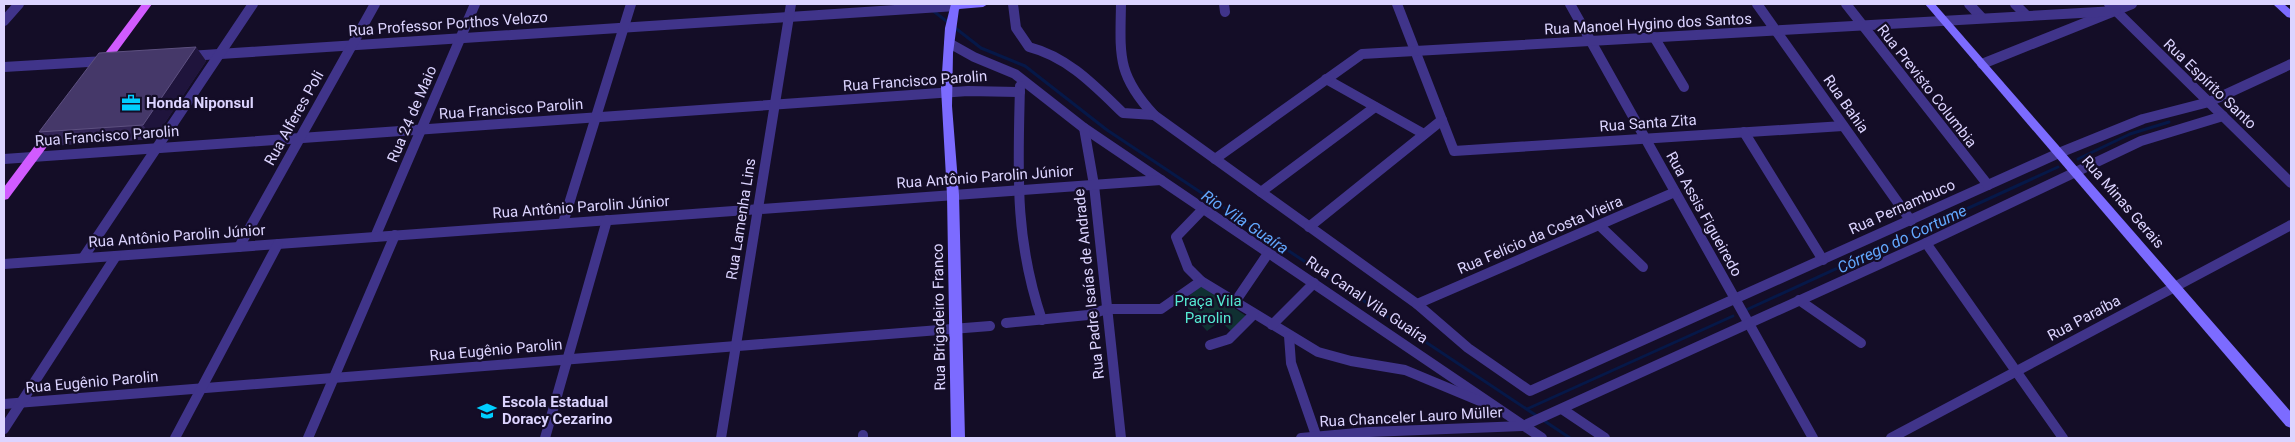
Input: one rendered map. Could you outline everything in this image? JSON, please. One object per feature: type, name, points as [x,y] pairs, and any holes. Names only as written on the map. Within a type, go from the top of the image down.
[{"type":"main road","points":[[96,73],[109,61],[148,4]]},
{"type":"main road","points":[[4,196],[62,118]]},
{"type":"street","points":[[4,22],[19,4]]},
{"type":"street","points":[[83,258],[253,4]]},
{"type":"street","name":"Rua Alferes Poli","points":[[239,247],[375,4]]},
{"type":"street","name":"Rua 24 de Maio","points":[[375,237],[476,4]]},
{"type":"street","points":[[562,223],[631,4]]},
{"type":"street","name":"Rua Lamenha Lins","points":[[720,438],[791,4]]},
{"type":"street","name":"Rua Professor Porthos Velozo","points":[[176,56],[789,17],[906,7],[923,9],[983,4]]},
{"type":"street","points":[[1014,4],[1013,16],[1016,28],[1029,47],[1048,52],[1066,63],[1093,84],[1123,114],[1154,115]]},
{"type":"street","name":"Rua Canal Vila Guaíra","points":[[1121,4],[1122,71],[1132,90],[1154,115],[1417,304],[1468,348],[1530,391]]},
{"type":"street","points":[[1310,227],[1442,120],[1397,4]]},
{"type":"street","name":"Rua Assis Figueiredo","points":[[1570,4],[1813,438]]},
{"type":"street","name":"Rua Bahia","points":[[1758,4],[1911,222]]},
{"type":"street","name":"Rua Previsto Columbia","points":[[1846,4],[1988,185]]},
{"type":"street","name":"Rua Minas Gerais","points":[[1930,4],[2291,422]]},
{"type":"street","points":[[1969,4],[1982,18]]},
{"type":"street","points":[[2015,4],[2026,16]]},
{"type":"street","points":[[1982,64],[2112,7],[2132,4]]},
{"type":"street","points":[[2278,4],[2291,15]]},
{"type":"street","name":"Rua Brigadeiro Franco","points":[[956,5],[951,18],[946,70],[951,93],[958,438]]},
{"type":"street","name":"Rua Manoel Hygino dos Santos","points":[[1215,159],[1362,54],[2026,16],[2112,7]]},
{"type":"street","name":"Rua Espírito Santo","points":[[2112,7],[2291,183]]},
{"type":"street","points":[[1654,37],[1684,87]]},
{"type":"street","name":"Rua Canal Vila Guaíra","points":[[949,42],[974,57],[1012,72],[1084,128],[1499,410],[1529,424],[1542,438]]},
{"type":"street","points":[[4,67],[109,61]]},
{"type":"street","name":"Rua Pernambuco","points":[[1530,391],[1911,222],[2059,153],[2143,119],[2209,102],[2291,64]]},
{"type":"street","points":[[1020,78],[1018,190],[1024,261],[1030,288],[1042,320]]},
{"type":"street","points":[[1326,79],[1424,134]]},
{"type":"street","name":"Rua Francisco Parolin","points":[[4,158],[951,93],[1020,92]]},
{"type":"street","points":[[1261,192],[1375,107]]},
{"type":"street","points":[[1529,424],[1926,243],[2075,171],[2154,136],[2223,116]]},
{"type":"street","name":"Rua Santa Zita","points":[[1442,120],[1454,151],[1843,126]]},
{"type":"street","name":"Rua Padre Isaías de Andrade","points":[[1084,128],[1094,185],[1121,438]]},
{"type":"street","points":[[1744,132],[1822,260]]},
{"type":"street","name":"Rua Antônio Parolin Júnior","points":[[4,264],[1161,180]]},
{"type":"street","name":"Rua Felício da Costa Vieira","points":[[1417,304],[1675,192]]},
{"type":"street","points":[[1204,208],[1176,237],[1188,268],[1201,281],[1318,352],[1336,358],[1406,370],[1499,410]]},
{"type":"street","points":[[545,438],[607,220]]},
{"type":"street","name":"Rua Paraíba","points":[[1891,438],[2291,225]]},
{"type":"street","points":[[1600,226],[1643,266]]},
{"type":"street","points":[[308,438],[395,236]]},
{"type":"street","points":[[1926,243],[2063,438]]},
{"type":"street","points":[[175,438],[278,244]]},
{"type":"street","points":[[1235,302],[1269,252]]},
{"type":"street","points":[[4,429],[116,256]]},
{"type":"street","points":[[1006,323],[1088,315],[1107,309],[1166,307],[1201,281]]},
{"type":"street","points":[[1272,325],[1314,283]]},
{"type":"street","points":[[1798,300],[1862,343]]},
{"type":"street","points":[[1210,345],[1229,339],[1254,314]]},
{"type":"street","name":"Rua Eugênio Parolin","points":[[4,404],[990,326]]},
{"type":"street","points":[[1290,336],[1291,363],[1317,437]]},
{"type":"street","points":[[1562,409],[1606,438]]},
{"type":"street","name":"Rua Chanceler Lauro Müller","points":[[1301,438],[1445,434],[1529,424]]},
{"type":"green space","name":"Praça Vila Parolin","points":[[1201,286],[1246,316],[1231,331],[1220,321],[1207,331],[1183,301]]},
{"type":"building","name":"Honda Niponsul","points":[[196,47],[143,125],[39,132],[99,53]]},
{"type":"waterway","name":"Rio Vila Guaíra","points":[[932,10],[949,23]]},
{"type":"waterway","name":"Rio Vila Guaíra","points":[[954,27],[981,48],[1025,66],[1107,130],[1570,438]]},
{"type":"waterway","name":"Córrego do Cortume","points":[[2078,159],[2130,134],[2169,122]]},
{"type":"waterway","name":"Córrego do Cortume","points":[[1746,310],[2058,167]]},
{"type":"waterway","name":"Córrego do Cortume","points":[[1527,409],[1733,316]]},
{"type":"place","name":"Honda Niponsul","points":[[131,103]]},
{"type":"place","name":"Escola Estadual Doracy Cezarino","points":[[487,411]]}]
